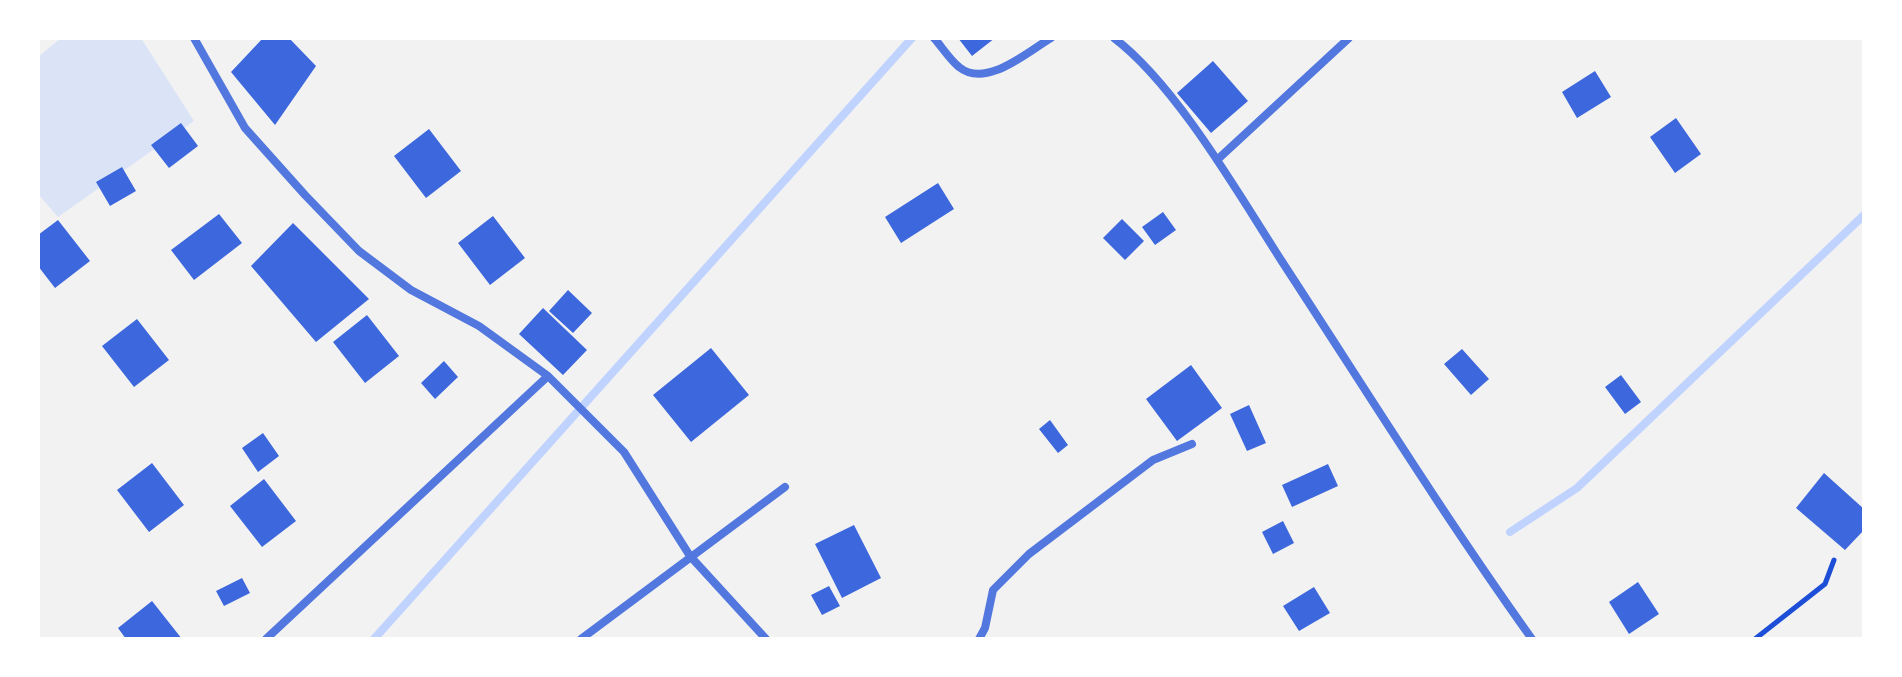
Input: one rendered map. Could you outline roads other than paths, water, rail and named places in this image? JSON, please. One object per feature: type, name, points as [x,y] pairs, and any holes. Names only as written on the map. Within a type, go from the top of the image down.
[{"type":"street","points":[[194,38],[245,128],[359,251],[411,290],[479,326],[548,376],[624,452],[690,556],[766,639]]},
{"type":"street","points":[[934,38],[960,68],[976,75],[995,70],[1051,38]]},
{"type":"street","points":[[1114,38],[1134,53],[1217,160],[1472,554],[1532,639]]},
{"type":"street","points":[[1217,160],[1349,38]]},
{"type":"street","points":[[266,639],[548,376]]},
{"type":"street","points":[[979,639],[985,628],[993,590],[1029,554],[1153,460],[1192,444]]},
{"type":"street","points":[[581,639],[785,487]]},
{"type":"waterway","points":[[374,639],[912,38]]},
{"type":"waterway","points":[[1510,532],[1577,488],[1864,215]]}]
